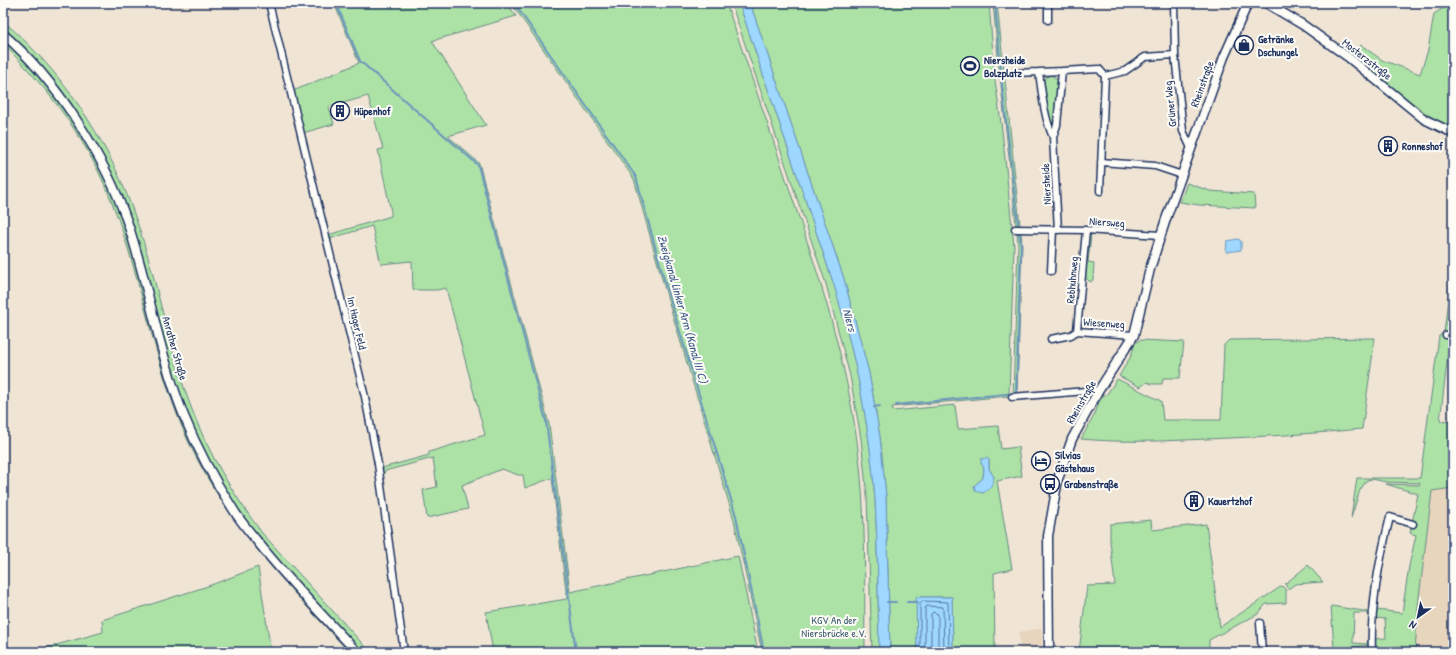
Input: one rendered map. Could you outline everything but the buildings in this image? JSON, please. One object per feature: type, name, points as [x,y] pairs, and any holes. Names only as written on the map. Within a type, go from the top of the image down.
[{"type":"street","name":"Im Hager Feld","points":[[269,3],[365,397],[378,464],[404,652]]},
{"type":"street","points":[[1048,3],[1048,20]]},
{"type":"street","name":"Grüner Weg","points":[[1174,3],[1175,55],[1183,131],[1191,148]]},
{"type":"street","name":"Rheinstraße","points":[[1049,652],[1048,536],[1058,478],[1072,439],[1099,390],[1134,335],[1160,235],[1224,57],[1248,3]]},
{"type":"street","name":"Mosterzstraße","points":[[1266,3],[1303,25],[1348,57],[1424,119],[1453,133]]},
{"type":"street","name":"Anrather Straße","points":[[3,34],[47,81],[84,131],[107,174],[128,222],[167,365],[184,416],[209,470],[233,511],[276,564],[357,652]]},
{"type":"street","points":[[1105,76],[1125,71],[1145,57],[1175,55]]},
{"type":"street","points":[[1015,73],[1099,69],[1105,76],[1100,191]]},
{"type":"street","name":"Niersheide","points":[[1053,137],[1057,125],[1062,71]]},
{"type":"street","name":"Niersheide","points":[[1039,72],[1044,105],[1053,137],[1056,230]]},
{"type":"street","points":[[1101,162],[1155,166],[1182,175]]},
{"type":"street","name":"Niersweg","points":[[1015,229],[1086,230],[1160,235]]},
{"type":"street","points":[[1051,271],[1056,230]]},
{"type":"street","name":"Rebhuhnweg","points":[[1077,331],[1086,230]]},
{"type":"street","name":"Wiesenweg","points":[[1051,339],[1077,331],[1134,335]]},
{"type":"street","points":[[1446,334],[1453,335]]},
{"type":"street","points":[[1012,397],[1099,390]]},
{"type":"street","points":[[1372,652],[1372,628],[1377,581],[1390,518],[1412,524]]},
{"type":"street","points":[[1260,622],[1262,652]]},
{"type":"shaded area","points":[[1453,488],[1453,649],[1444,652],[1415,652],[1418,606],[1432,491]]},
{"type":"shaded area","points":[[1042,628],[1042,652],[1012,652],[1020,650],[1019,632]]},
{"type":"green space","points":[[334,3],[507,3],[516,16],[432,41],[486,125],[448,136],[479,163],[549,424],[570,592],[738,556],[758,652],[493,652],[486,612],[567,599],[552,478],[525,488],[523,475],[518,475],[502,469],[462,485],[468,509],[427,518],[423,490],[437,487],[433,458],[385,471],[383,475],[382,468],[429,455],[429,452],[485,435],[446,288],[437,290],[413,290],[412,261],[381,264],[372,226],[332,238],[330,242],[328,235],[391,216],[378,150],[383,149],[368,96],[329,107],[334,124],[303,133],[293,91],[359,63]]},
{"type":"green space","name":"KGV An der Niersbrücke e.V.","points":[[511,3],[726,3],[821,285],[846,378],[857,441],[864,520],[865,652],[762,652],[734,520],[666,293],[634,179]]},
{"type":"green space","points":[[731,3],[739,3],[833,282],[855,363],[873,472],[879,652],[872,652],[867,496],[861,439],[850,376],[826,284]]},
{"type":"green space","points":[[750,3],[989,3],[995,80],[1002,130],[1014,246],[1009,396],[892,407],[893,411],[955,405],[958,429],[998,426],[1001,449],[1018,447],[1022,476],[997,481],[1012,569],[994,573],[995,652],[953,652],[952,597],[917,597],[917,652],[890,652],[886,496],[880,437],[869,373],[844,279]],"holes":[[[989,460],[989,469],[994,477],[983,493],[976,491],[974,486],[983,478],[984,468],[981,463]]]},
{"type":"green space","points":[[993,3],[997,3],[1020,225],[1016,225]]},
{"type":"green space","points":[[1453,5],[1453,130],[1420,111],[1353,57],[1361,45],[1382,60],[1420,74],[1428,50],[1434,14],[1445,7]]},
{"type":"green space","points":[[3,21],[44,60],[79,106],[95,130],[109,156],[132,208],[141,233],[182,383],[205,441],[222,473],[262,533],[370,652],[361,652],[265,546],[237,508],[216,475],[200,446],[183,404],[103,159],[3,29]]},
{"type":"green space","points":[[3,38],[27,62],[62,105],[79,130],[111,190],[136,261],[168,380],[223,498],[353,652],[349,652],[303,603],[261,554],[222,502],[205,473],[189,443],[177,414],[157,355],[133,264],[113,205],[103,182],[67,118],[37,80],[3,44]]},
{"type":"green space","points":[[1051,75],[1059,81],[1055,127],[1052,128],[1042,84],[1045,78]]},
{"type":"green space","points":[[1187,183],[1210,191],[1254,194],[1255,208],[1199,205],[1180,202]]},
{"type":"green space","points":[[1017,231],[1021,231],[1022,245],[1017,395],[1013,396],[1018,245]]},
{"type":"green space","points":[[1091,235],[1088,262],[1094,263],[1093,280],[1090,282],[1085,277],[1088,237]]},
{"type":"green space","points":[[1453,260],[1453,332],[1450,337],[1440,421],[1453,420],[1453,461],[1449,462],[1450,480],[1453,480],[1453,488],[1432,491],[1418,606],[1415,652],[1402,652],[1402,646],[1376,649],[1375,639],[1386,638],[1385,619],[1376,618],[1377,610],[1402,613],[1409,566],[1416,535],[1410,533],[1418,494],[1386,484],[1419,485],[1420,483],[1386,482],[1372,479],[1367,480],[1360,490],[1351,518],[1357,478],[1420,478],[1439,336],[1444,332]]},
{"type":"green space","points":[[1375,338],[1362,429],[1284,435],[1175,440],[1128,441],[1081,439],[1095,414],[1099,402],[1103,396],[1107,394],[1117,379],[1161,401],[1163,420],[1221,420],[1224,345],[1229,340]]},
{"type":"green space","points":[[1140,340],[1184,342],[1180,378],[1163,378],[1162,384],[1152,384],[1147,382],[1140,387],[1119,376],[1131,356],[1135,343]]},
{"type":"green space","points":[[1151,520],[1152,530],[1206,524],[1220,627],[1282,586],[1286,590],[1286,603],[1266,604],[1258,614],[1209,640],[1209,648],[1192,649],[1190,652],[1079,652],[1087,586],[1115,585],[1110,541],[1110,524]]},
{"type":"green space","points":[[1308,565],[1323,582],[1295,584],[1288,589],[1285,584]]},
{"type":"green space","points":[[258,567],[271,652],[31,652],[103,632],[102,620],[211,585]]},
{"type":"green space","points":[[1331,606],[1370,612],[1370,618],[1368,618],[1368,613],[1354,613],[1353,643],[1367,644],[1368,639],[1370,639],[1370,645],[1334,649]]},
{"type":"water","name":"Niers","points":[[739,3],[750,3],[844,279],[869,373],[880,437],[886,496],[890,652],[879,652],[873,472],[855,363],[833,282]]},
{"type":"water","points":[[1238,239],[1241,241],[1241,250],[1226,252],[1227,241]]},
{"type":"water","points":[[987,458],[989,460],[989,469],[994,477],[991,487],[983,493],[976,491],[974,486],[983,478],[984,468],[981,463],[981,459]]},
{"type":"water","points":[[916,597],[952,597],[953,652],[917,652]]},
{"type":"waterway","points":[[336,3],[360,61],[478,165],[546,421],[576,652]]},
{"type":"waterway","name":"Zweigkanal linker Arm (Kanal III C)","points":[[514,3],[636,177],[666,286],[736,516],[764,652]]},
{"type":"waterway","points":[[995,3],[1001,70]]},
{"type":"waterway","points":[[1001,75],[1018,223]]},
{"type":"waterway","points":[[896,405],[1016,393],[1021,245],[1019,232]]},
{"type":"waterway","points":[[874,407],[880,406]]},
{"type":"waterway","points":[[887,602],[896,602]]},
{"type":"waterway","points":[[907,602],[918,602]]},
{"type":"place","name":"Getränke Dschungel","points":[[1244,45]]},
{"type":"place","name":"Niersheide Bolzplatz","points":[[970,66]]},
{"type":"place","name":"Hüpenhof","points":[[340,111]]},
{"type":"place","name":"Ronneshof","points":[[1388,146]]},
{"type":"place","name":"Silvias Gästehaus","points":[[1041,461]]},
{"type":"place","name":"Grabenstraße","points":[[1050,484]]},
{"type":"place","name":"Kauertzhof","points":[[1194,501]]}]
